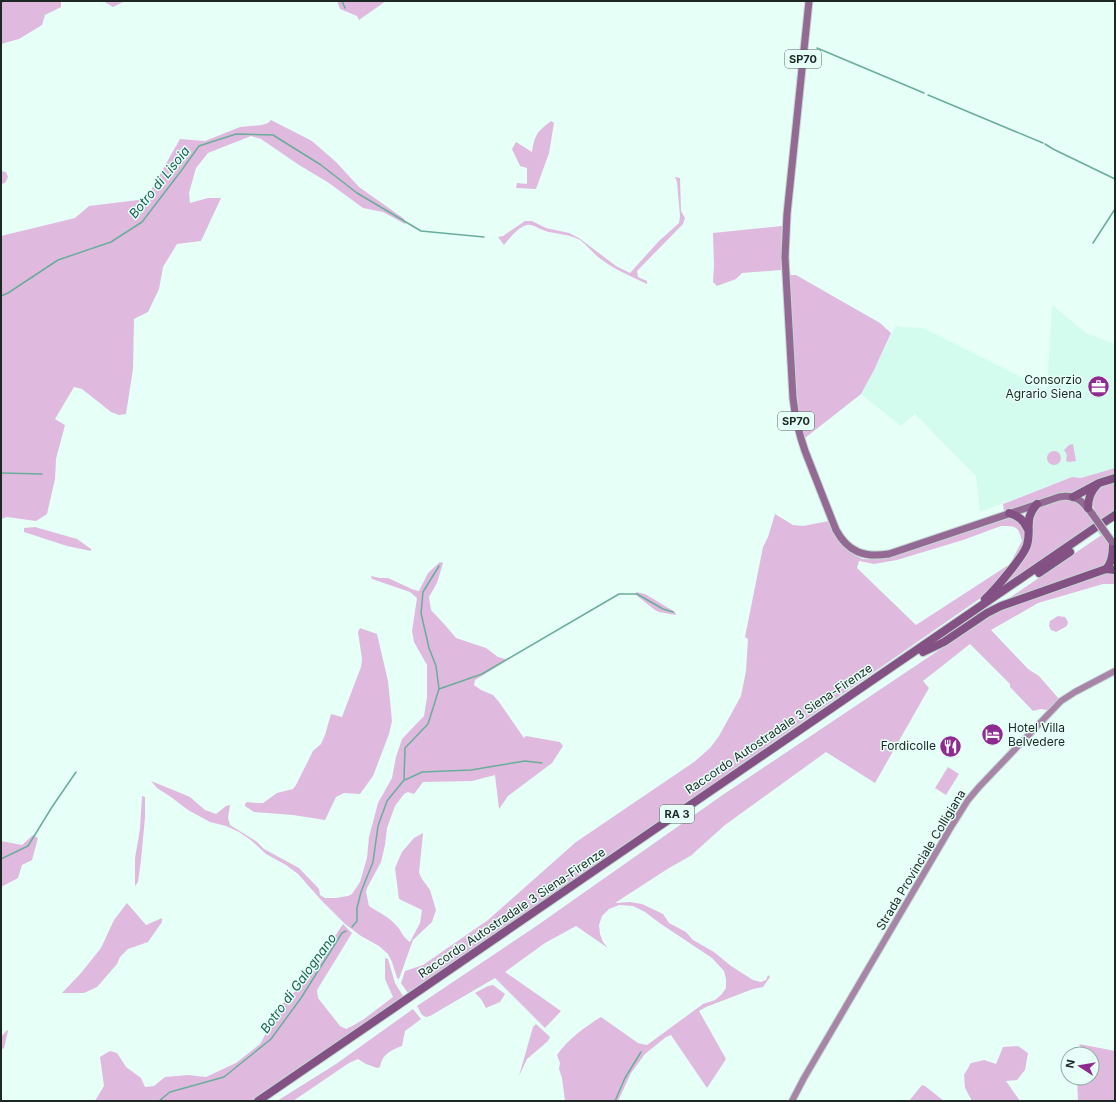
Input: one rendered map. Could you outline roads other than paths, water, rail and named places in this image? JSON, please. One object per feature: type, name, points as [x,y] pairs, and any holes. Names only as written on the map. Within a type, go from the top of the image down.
[{"type":"highway","points":[[1073,497],[1099,483],[1115,478]]},
{"type":"highway","points":[[1088,508],[1088,500],[1091,493],[1099,483]]},
{"type":"highway","points":[[923,649],[933,634],[982,601],[991,593],[1024,550],[1028,541],[1029,516],[1036,504]]},
{"type":"highway","points":[[1009,513],[1019,517],[1028,528]]},
{"type":"highway","name":"Raccordo Autostradale 3 Siena-Firenze","points":[[267,1101],[1101,527],[1115,515]]},
{"type":"highway","name":"Raccordo Autostradale 3 Siena-Firenze","points":[[1101,527],[1115,521]]},
{"type":"highway","points":[[1106,569],[1109,566],[1112,557],[1114,544]]},
{"type":"highway","points":[[923,649],[944,642],[1000,606],[1106,569],[1115,570]]},
{"type":"highway","name":"Raccordo Autostradale 3 Siena-Firenze","points":[[258,1101],[923,649]]},
{"type":"main road","name":"SP70","points":[[808,1],[787,214],[785,257],[794,407],[807,457],[838,534],[846,544],[862,554],[875,556],[888,554],[1061,496],[1073,497]]},
{"type":"main road","points":[[1073,497],[1080,500],[1088,508],[1114,544]]},
{"type":"main road","name":"Strada Provinciale Colligiana","points":[[792,1101],[804,1078],[968,800],[983,782],[1058,704],[1075,692],[1115,671]]},
{"type":"waterway","points":[[342,1],[345,8]]},
{"type":"waterway","points":[[817,48],[924,93]]},
{"type":"waterway","points":[[928,95],[1043,143]]},
{"type":"waterway","name":"Botro di Lisoia","points":[[1,296],[8,293],[58,260],[111,242],[142,222],[199,146],[236,134],[273,135],[321,165],[357,193],[421,231],[484,237]]},
{"type":"waterway","points":[[1045,144],[1115,179]]},
{"type":"waterway","points":[[1093,243],[1115,209]]},
{"type":"waterway","points":[[1,473],[42,474]]},
{"type":"waterway","name":"Botro di Galognano","points":[[352,927],[357,921],[357,908],[361,892],[373,862],[378,826],[387,801],[404,780],[405,748],[428,724],[439,689],[436,666],[429,648],[421,613],[423,592],[439,566]]},
{"type":"waterway","points":[[439,689],[482,674],[619,594],[637,594],[663,609],[673,612]]},
{"type":"waterway","points":[[405,780],[422,772],[471,770],[525,761],[542,763]]},
{"type":"waterway","points":[[1,859],[28,846],[76,772]]},
{"type":"waterway","name":"Botro di Galognano","points":[[159,1101],[170,1092],[224,1077],[271,1039],[301,998],[342,933],[346,931]]},
{"type":"waterway","points":[[615,1101],[625,1078],[641,1052]]},
{"type":"tunnel","points":[[1098,532],[1107,526]]},
{"type":"place","name":"Consorzio Agrario Siena","points":[[1098,387]]},
{"type":"place","name":"Hotel Villa Belvedere","points":[[993,735]]},
{"type":"place","name":"Fordicolle","points":[[951,746]]}]
